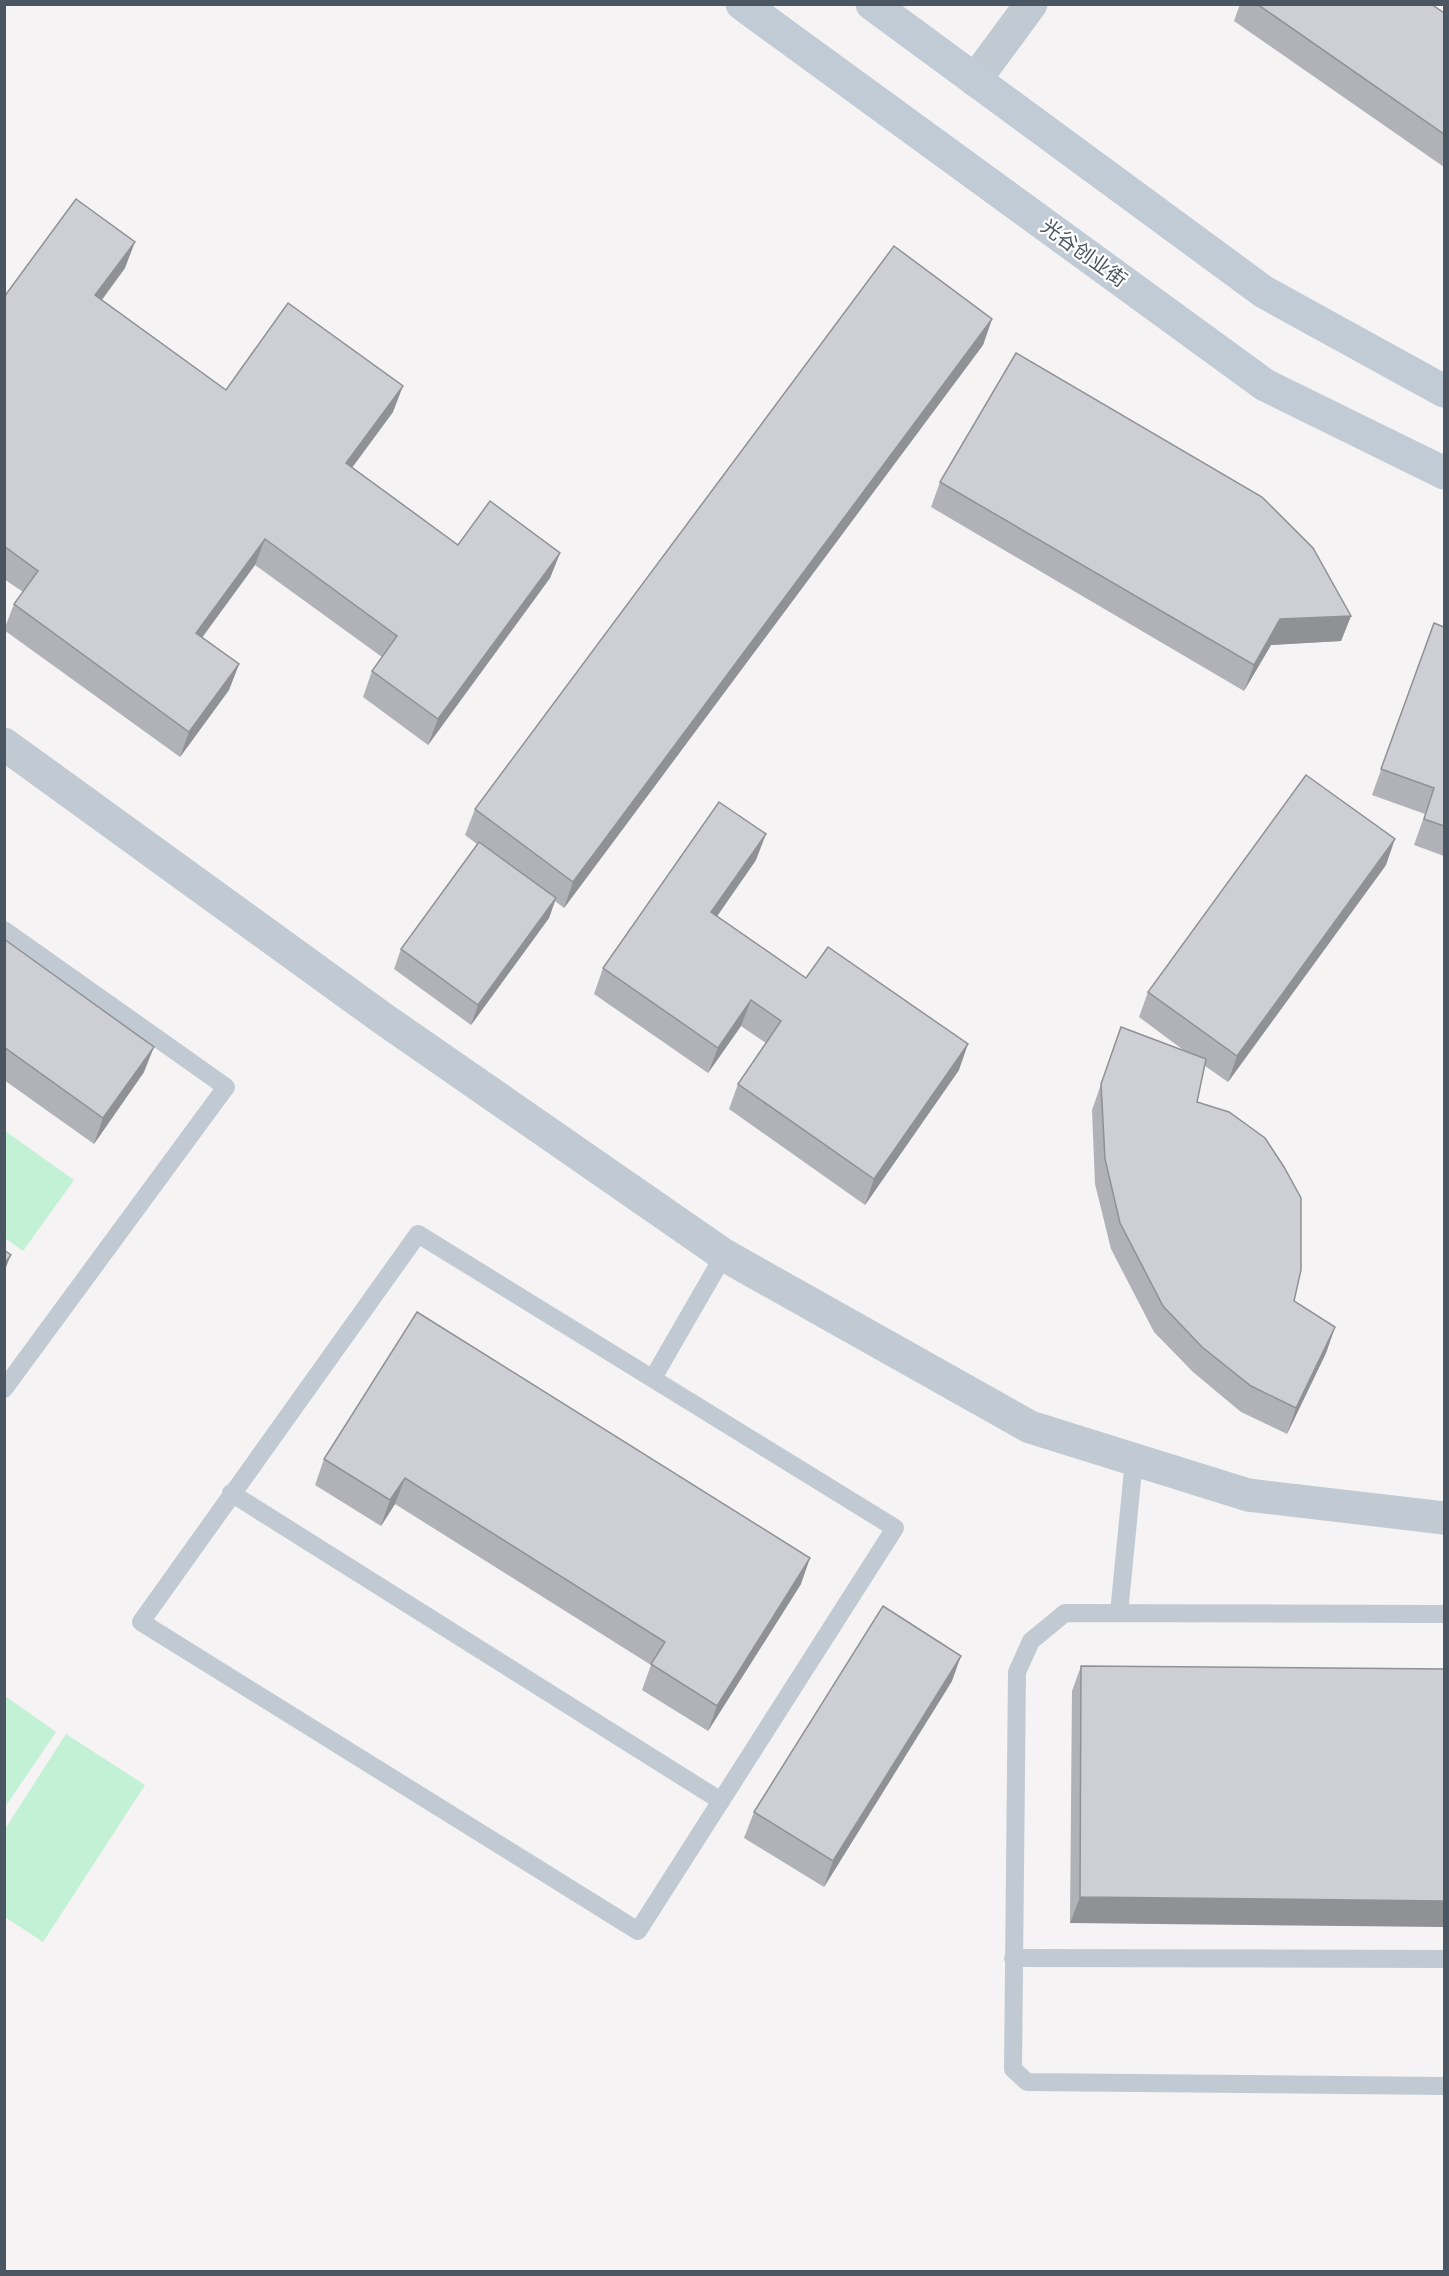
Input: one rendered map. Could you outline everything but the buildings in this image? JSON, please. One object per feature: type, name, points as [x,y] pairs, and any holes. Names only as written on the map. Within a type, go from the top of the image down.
[{"type":"main road","name":"光谷创业街","points":[[742,4],[1265,385],[1444,473]]},
{"type":"main road","points":[[872,4],[1264,292],[1444,391]]},
{"type":"street","points":[[975,80],[1031,4]]},
{"type":"street","points":[[4,744],[385,1020],[724,1255],[1030,1427],[1248,1495],[1444,1518]]},
{"type":"lane","points":[[4,930],[226,1087],[4,1389]]},
{"type":"lane","points":[[418,1234],[895,1528],[638,1931],[141,1622],[231,1493],[418,1234]]},
{"type":"lane","points":[[652,1378],[724,1255]]},
{"type":"lane","points":[[1119,1613],[1134,1460]]},
{"type":"lane","points":[[231,1493],[721,1801]]},
{"type":"lane","points":[[1444,1614],[1065,1613],[1031,1641],[1017,1671],[1013,1958],[1013,2069],[1027,2082],[1444,2086]]},
{"type":"lane","points":[[1013,1958],[1444,1959]]},
{"type":"green space","points":[[5,1131],[74,1180],[23,1251],[5,1238]]},
{"type":"green space","points":[[5,1696],[56,1732],[5,1807]]},
{"type":"green space","points":[[66,1734],[145,1785],[43,1942],[5,1917],[5,1829]]}]
